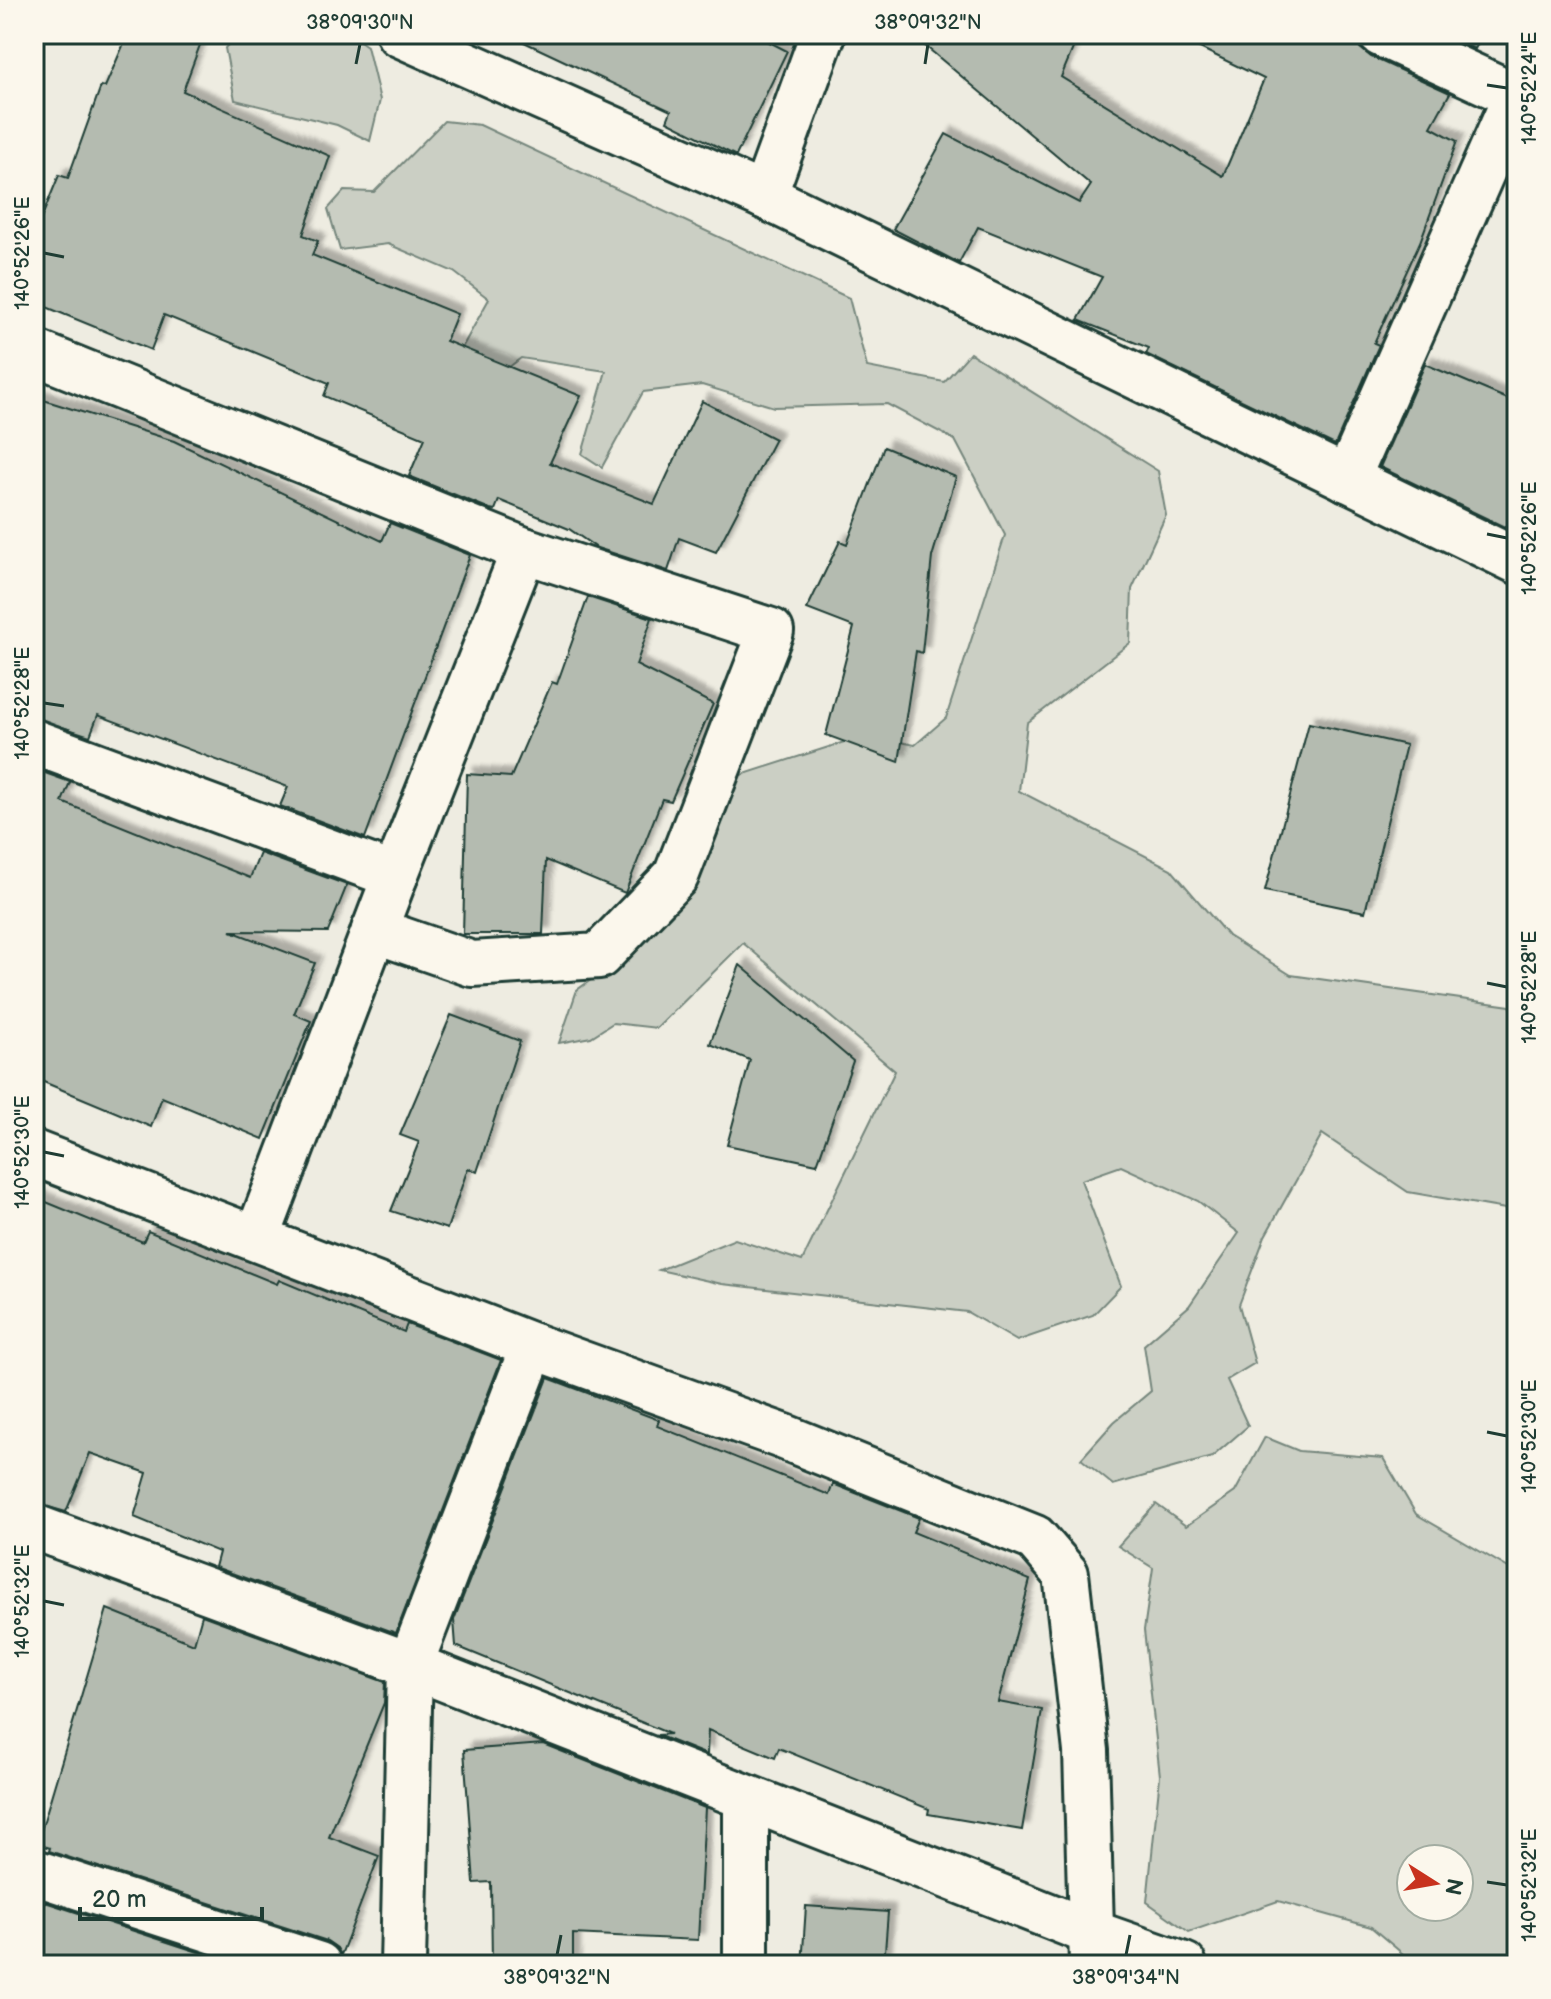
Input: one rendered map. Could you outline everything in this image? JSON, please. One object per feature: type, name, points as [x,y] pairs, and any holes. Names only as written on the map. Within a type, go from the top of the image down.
[{"type":"street","points":[[399,34],[764,196],[1517,561]]},
{"type":"street","points":[[764,196],[823,34]]},
{"type":"street","points":[[1347,479],[1516,94],[1381,34]]},
{"type":"street","points":[[34,352],[524,550],[771,631],[676,876],[599,956],[472,964],[374,930]]},
{"type":"street","points":[[257,1238],[524,550]]},
{"type":"street","points":[[34,742],[395,876]]},
{"type":"street","points":[[34,1153],[533,1346],[782,1436],[1035,1538],[1066,1574],[1086,1751],[1091,1949]]},
{"type":"street","points":[[403,1965],[410,1665],[533,1346]]},
{"type":"street","points":[[34,1527],[410,1665],[746,1798],[1091,1949],[1184,1965]]},
{"type":"street","points":[[746,1798],[746,1965]]},
{"type":"street","points":[[34,1872],[319,1965]]},
{"type":"shaded area","points":[[237,34],[350,34],[367,46],[380,100],[370,141],[337,125],[235,100],[225,48]]},
{"type":"shaded area","points":[[444,121],[480,125],[849,298],[867,367],[944,382],[970,353],[1158,471],[1166,515],[1132,589],[1130,643],[1027,723],[1019,791],[1171,869],[1228,936],[1291,975],[1510,1006],[1517,1014],[1517,1211],[1408,1192],[1322,1134],[1265,1236],[1239,1305],[1255,1363],[1227,1380],[1248,1426],[1212,1457],[1113,1485],[1081,1459],[1114,1422],[1151,1391],[1144,1345],[1189,1306],[1239,1233],[1198,1201],[1121,1166],[1081,1180],[1121,1286],[1093,1315],[1017,1341],[967,1312],[722,1284],[659,1270],[735,1239],[802,1261],[895,1071],[743,943],[657,1028],[613,1023],[591,1037],[559,1043],[577,990],[648,939],[688,891],[735,777],[866,735],[915,745],[946,718],[1005,535],[955,440],[887,404],[774,407],[702,385],[643,392],[602,467],[582,454],[606,371],[521,358],[462,403],[453,364],[489,299],[454,272],[388,244],[340,250],[328,209],[344,191],[374,192]]},
{"type":"shaded area","points":[[1265,1437],[1299,1451],[1383,1458],[1416,1514],[1517,1573],[1517,1965],[1416,1965],[1371,1927],[1278,1901],[1189,1932],[1147,1902],[1160,1776],[1144,1630],[1153,1568],[1118,1546],[1156,1504],[1186,1526],[1235,1492]]},
{"type":"building","points":[[128,34],[204,34],[183,91],[330,156],[303,235],[318,241],[312,255],[457,314],[446,341],[581,396],[550,463],[654,504],[702,401],[775,439],[716,552],[679,538],[668,571],[597,548],[569,529],[499,500],[495,510],[490,509],[409,476],[425,438],[324,396],[329,383],[164,315],[151,350],[34,302],[34,236],[59,175],[68,178],[101,86],[105,87]]},
{"type":"building","points":[[507,34],[754,34],[787,51],[736,156],[667,121],[671,111]]},
{"type":"building","points":[[911,34],[1079,34],[1061,77],[1223,176],[1264,79],[1171,34],[1356,34],[1360,48],[1371,57],[1450,93],[1431,127],[1457,141],[1420,242],[1374,343],[1379,345],[1335,445],[1146,354],[1149,348],[1078,320],[1102,277],[978,227],[959,263],[893,229],[946,134],[1079,203],[1091,185]]},
{"type":"building","points":[[1441,34],[1483,34],[1475,49]]},
{"type":"building","points":[[1425,364],[1517,403],[1517,533],[1380,467]]},
{"type":"building","points":[[34,397],[174,441],[382,541],[390,523],[470,555],[365,838],[280,806],[288,787],[98,715],[90,736],[34,718]]},
{"type":"building","points":[[884,447],[956,477],[932,557],[922,653],[916,651],[899,762],[826,735],[854,627],[807,609],[840,541],[847,544]]},
{"type":"building","points":[[588,597],[652,618],[636,665],[713,704],[671,801],[662,799],[625,893],[546,860],[543,934],[463,934],[467,774],[511,777],[552,682],[557,684]]},
{"type":"building","points":[[1309,723],[1406,745],[1365,912],[1265,891]]},
{"type":"building","points":[[34,769],[70,782],[62,802],[250,878],[260,853],[347,885],[328,932],[231,931],[315,963],[294,1014],[311,1021],[263,1139],[162,1097],[151,1127],[34,1078]]},
{"type":"building","points":[[740,965],[853,1061],[817,1164],[727,1145],[750,1060],[710,1044]]},
{"type":"building","points":[[451,1015],[520,1041],[477,1172],[468,1168],[447,1229],[391,1211],[419,1142],[400,1135]]},
{"type":"building","points":[[34,1197],[143,1242],[148,1231],[277,1284],[279,1280],[404,1332],[407,1324],[501,1360],[396,1633],[215,1567],[219,1552],[134,1517],[147,1473],[90,1453],[66,1512],[34,1503]]},
{"type":"building","points":[[548,1378],[659,1420],[657,1426],[829,1495],[833,1484],[919,1518],[913,1532],[1030,1580],[998,1702],[1042,1710],[1022,1830],[928,1814],[929,1809],[779,1748],[775,1758],[708,1730],[707,1755],[657,1735],[670,1734],[456,1646],[454,1620]]},
{"type":"building","points":[[107,1609],[194,1644],[202,1615],[385,1682],[384,1703],[329,1837],[379,1856],[341,1955],[327,1941],[49,1851],[50,1848],[37,1844]]},
{"type":"building","points":[[543,1744],[705,1808],[698,1940],[573,1934],[573,1965],[492,1965],[491,1882],[474,1883],[464,1750]]},
{"type":"building","points":[[39,1900],[238,1965],[34,1965],[34,1921]]},
{"type":"building","points":[[806,1906],[888,1912],[884,1965],[802,1965]]}]
